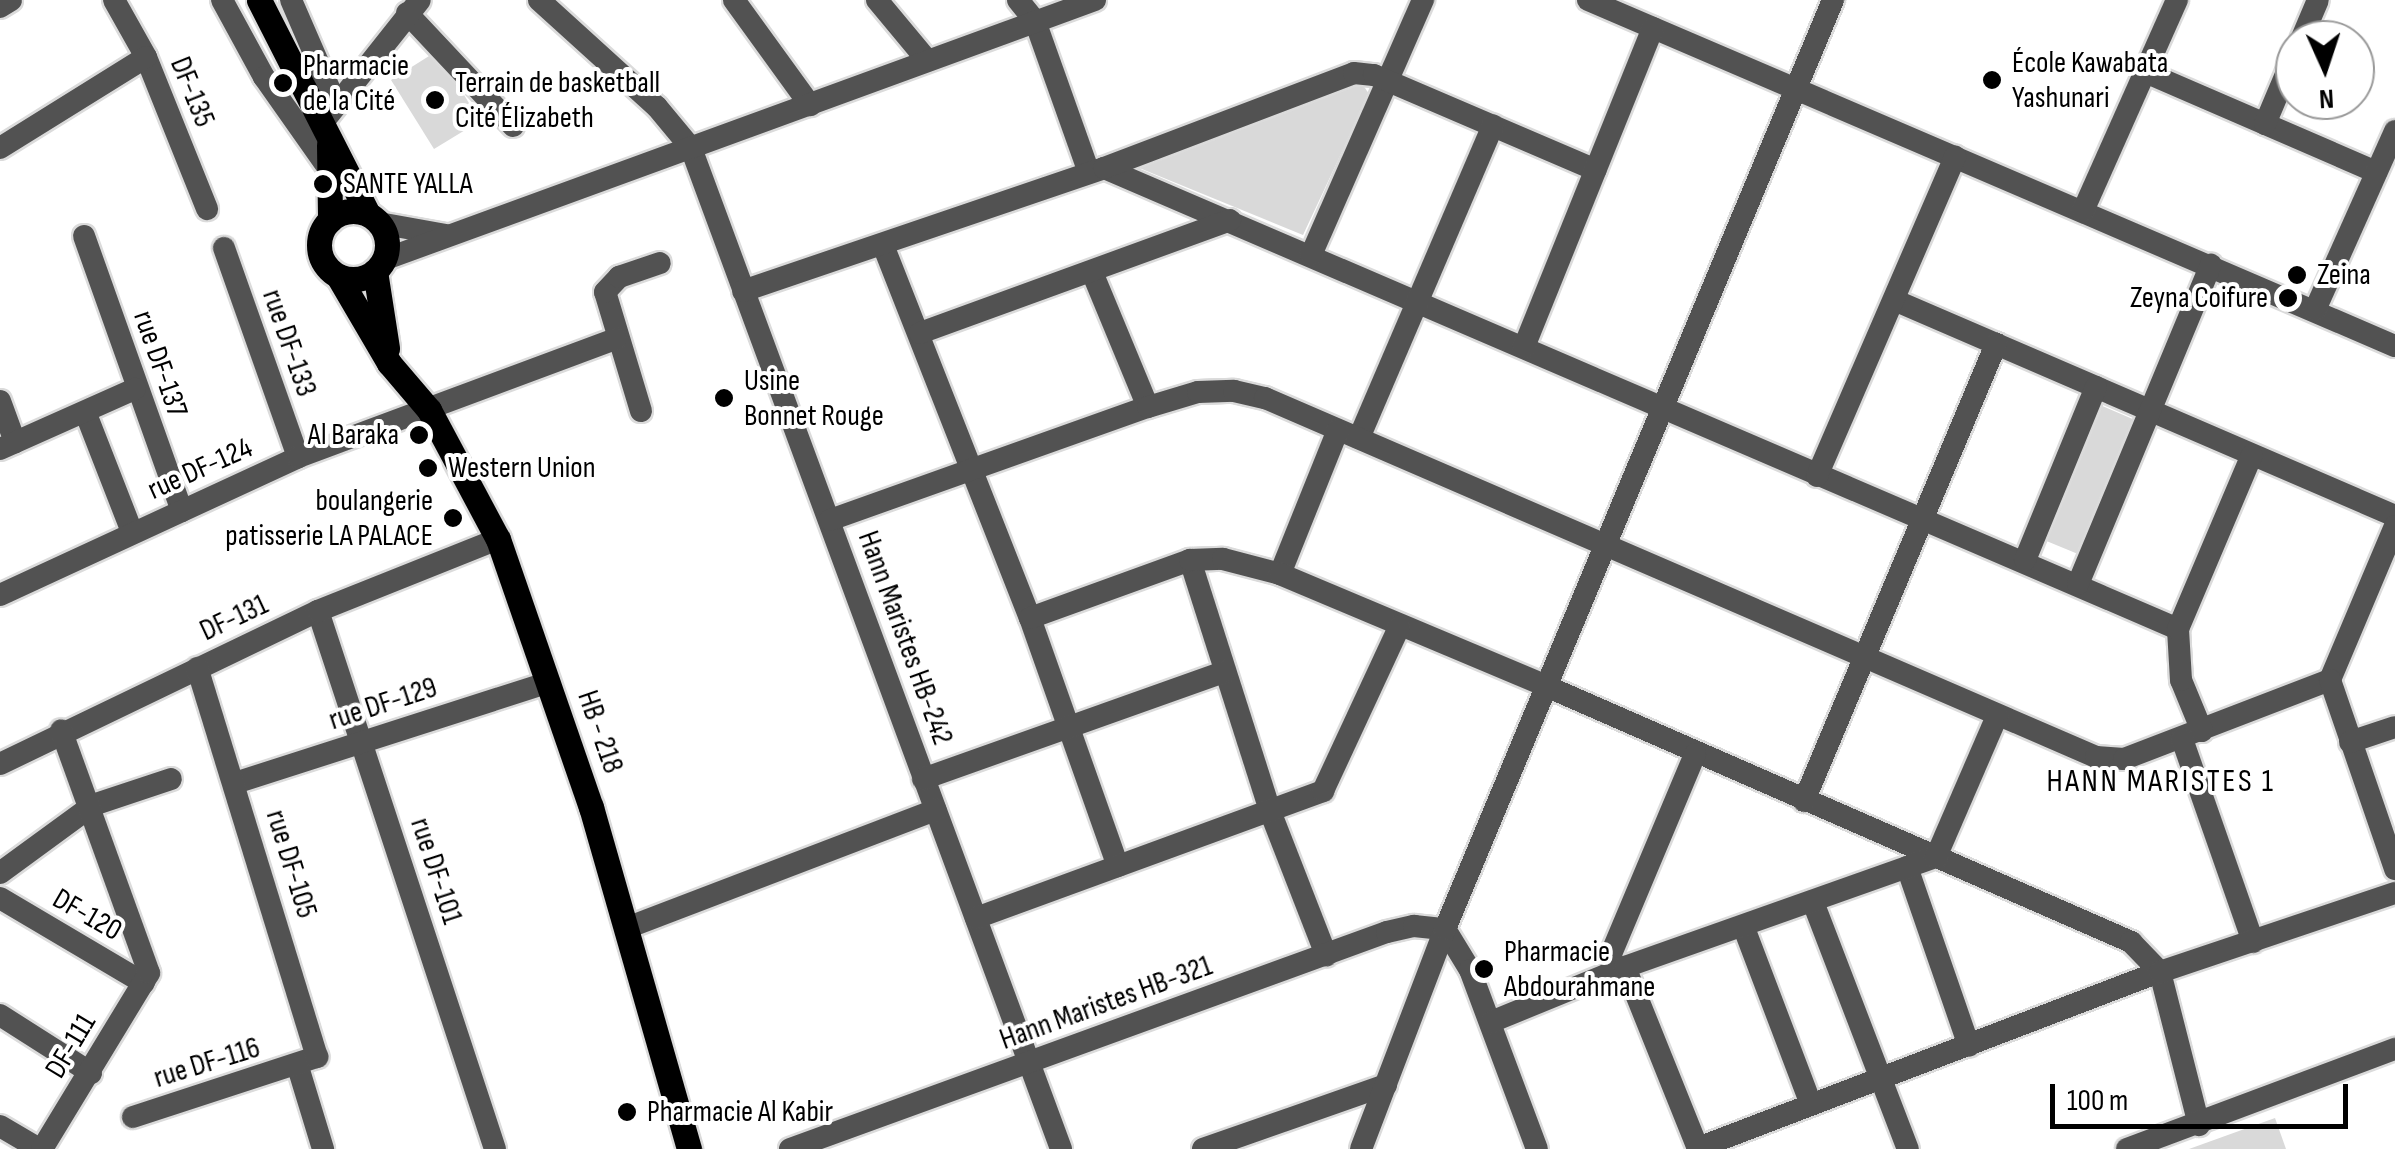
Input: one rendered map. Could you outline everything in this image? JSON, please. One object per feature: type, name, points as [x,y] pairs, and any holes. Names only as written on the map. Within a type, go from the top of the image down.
[{"type":"main road","points":[[259,0],[329,120],[387,247],[379,266],[389,363]]},
{"type":"main road","points":[[329,120],[330,220],[318,243],[320,256],[338,276],[350,279],[379,266]]},
{"type":"main road","points":[[330,220],[342,213],[373,219]]},
{"type":"main road","name":"HB - 218","points":[[338,276],[389,363],[429,410],[498,539],[550,682],[628,928],[689,1149]]},
{"type":"street","points":[[0,7],[11,0]]},
{"type":"street","name":"DF-135","points":[[114,0],[146,57],[207,209]]},
{"type":"street","points":[[222,0],[264,77],[329,169]]},
{"type":"street","points":[[291,0],[329,120]]},
{"type":"street","points":[[734,0],[810,105]]},
{"type":"street","points":[[877,0],[927,60]]},
{"type":"street","points":[[1018,0],[1035,22],[1096,170],[1230,220],[2178,629]]},
{"type":"street","points":[[379,266],[446,235],[1095,0]]},
{"type":"street","points":[[1310,255],[1423,0]]},
{"type":"street","points":[[1588,0],[2395,346]]},
{"type":"street","points":[[1361,1149],[1445,929],[1833,0]]},
{"type":"street","points":[[2083,211],[2177,0]]},
{"type":"street","name":"Hann Maristes HB-242","points":[[555,5],[657,107],[691,148],[1061,1149]]},
{"type":"street","points":[[329,120],[413,7],[513,126]]},
{"type":"street","points":[[1524,347],[1653,28]]},
{"type":"street","points":[[0,148],[146,57]]},
{"type":"street","points":[[743,291],[1096,170],[1364,72],[1596,170]]},
{"type":"street","points":[[2145,72],[2376,172]]},
{"type":"street","points":[[2265,124],[2275,101]]},
{"type":"street","points":[[1280,574],[1418,301],[1493,126]]},
{"type":"street","points":[[2314,310],[2395,131]]},
{"type":"street","points":[[1817,476],[1955,157]]},
{"type":"street","points":[[373,219],[446,235]]},
{"type":"street","points":[[920,333],[1230,220]]},
{"type":"street","name":"rue DF-137","points":[[84,236],[135,389],[182,511]]},
{"type":"street","points":[[883,245],[973,467],[1118,866]]},
{"type":"street","name":"rue DF-133","points":[[224,248],[298,457]]},
{"type":"street","points":[[641,411],[604,299],[607,286],[660,263]]},
{"type":"street","points":[[2078,584],[2212,265]]},
{"type":"street","points":[[1092,272],[1148,407]]},
{"type":"street","points":[[1894,300],[2395,516]]},
{"type":"street","name":"rue DF-124","points":[[0,595],[298,457],[616,339]]},
{"type":"street","points":[[1804,801],[1996,344]]},
{"type":"street","points":[[2025,560],[2096,387]]},
{"type":"street","points":[[0,401],[8,445],[86,414],[135,389]]},
{"type":"street","points":[[830,520],[1148,407],[1198,392],[1234,391],[1349,434],[1998,716],[2111,759],[2192,735],[2330,680]]},
{"type":"street","points":[[86,414],[132,532]]},
{"type":"street","points":[[2252,455],[2178,629],[2181,680],[2192,735],[2253,942]]},
{"type":"street","points":[[2395,526],[2330,680],[2395,869]]},
{"type":"street","name":"DF-131","points":[[0,764],[61,730],[318,611],[498,539]]},
{"type":"street","points":[[1030,618],[1190,560],[1223,559],[1280,574],[1399,628],[1546,686],[2131,942],[2160,972],[2200,1125]]},
{"type":"street","points":[[1190,560],[1270,811],[1326,955]]},
{"type":"street","name":"rue DF-101","points":[[318,611],[494,1149]]},
{"type":"street","points":[[976,918],[1323,791],[1399,628]]},
{"type":"street","name":"rue DF-105","points":[[197,668],[316,1050],[314,1062],[298,1066]]},
{"type":"street","points":[[923,779],[1223,672]]},
{"type":"street","name":"rue DF-129","points":[[235,784],[550,682]]},
{"type":"street","points":[[1491,1022],[1618,969],[1744,928],[1936,857],[1998,716]]},
{"type":"street","points":[[2350,742],[2395,727]]},
{"type":"street","points":[[61,730],[93,805],[147,978]]},
{"type":"street","points":[[1695,754],[1612,954],[1698,1149],[2160,972],[2395,894]]},
{"type":"street","points":[[0,873],[93,805],[171,779]]},
{"type":"street","points":[[628,928],[935,810]]},
{"type":"street","points":[[1907,867],[1969,1046]]},
{"type":"street","name":"DF-120","points":[[0,898],[147,978]]},
{"type":"street","points":[[1813,902],[1884,1077],[1908,1149]]},
{"type":"street","name":"Hann Maristes HB-321","points":[[790,1149],[1326,955],[1414,926],[1445,929]]},
{"type":"street","points":[[1744,928],[1811,1104]]},
{"type":"street","points":[[1445,929],[1491,1022],[1537,1149]]},
{"type":"street","name":"DF-111","points":[[41,1149],[147,978]]},
{"type":"street","points":[[0,1015],[91,1073]]},
{"type":"street","points":[[2127,1149],[2200,1125],[2395,1049]]},
{"type":"street","points":[[298,1066],[324,1149]]},
{"type":"street","name":"rue DF-116","points":[[133,1117],[298,1066]]},
{"type":"street","points":[[1204,1149],[1228,1145],[1386,1085]]},
{"type":"street","points":[[0,1126],[41,1149]]},
{"type":"shaded area","name":"Terrain de basketball Cité Élizabeth","points":[[437,51],[480,121],[434,149],[391,80]]},
{"type":"shaded area","points":[[1361,82],[1369,94],[1303,235],[1132,165]]},
{"type":"shaded area","points":[[2100,405],[2135,420],[2078,554],[2044,540]]},
{"type":"shaded area","points":[[2275,1118],[2286,1149],[2189,1149]]},
{"type":"place","name":"École Kawabata Yashunari","points":[[1992,80]]},
{"type":"place","name":"Pharmacie de la Cité","points":[[283,83]]},
{"type":"place","name":"Terrain de basketball Cité Élizabeth","points":[[435,100]]},
{"type":"place","name":"SANTE YALLA","points":[[323,184]]},
{"type":"place","name":"Zeina","points":[[2297,275]]},
{"type":"place","name":"Zeyna Coifure","points":[[2288,298]]},
{"type":"place","name":"Usine Bonnet Rouge","points":[[724,398]]},
{"type":"place","name":"Al Baraka","points":[[419,435]]},
{"type":"place","name":"Western Union","points":[[428,468]]},
{"type":"place","name":"boulangerie patisserie LA PALACE","points":[[453,518]]},
{"type":"place","name":"Pharmacie Abdourahmane","points":[[1484,969]]},
{"type":"place","name":"Pharmacie Al Kabir","points":[[627,1112]]},
{"type":"district","name":"HANN MARISTES 1","points":[[2161,782]]}]
